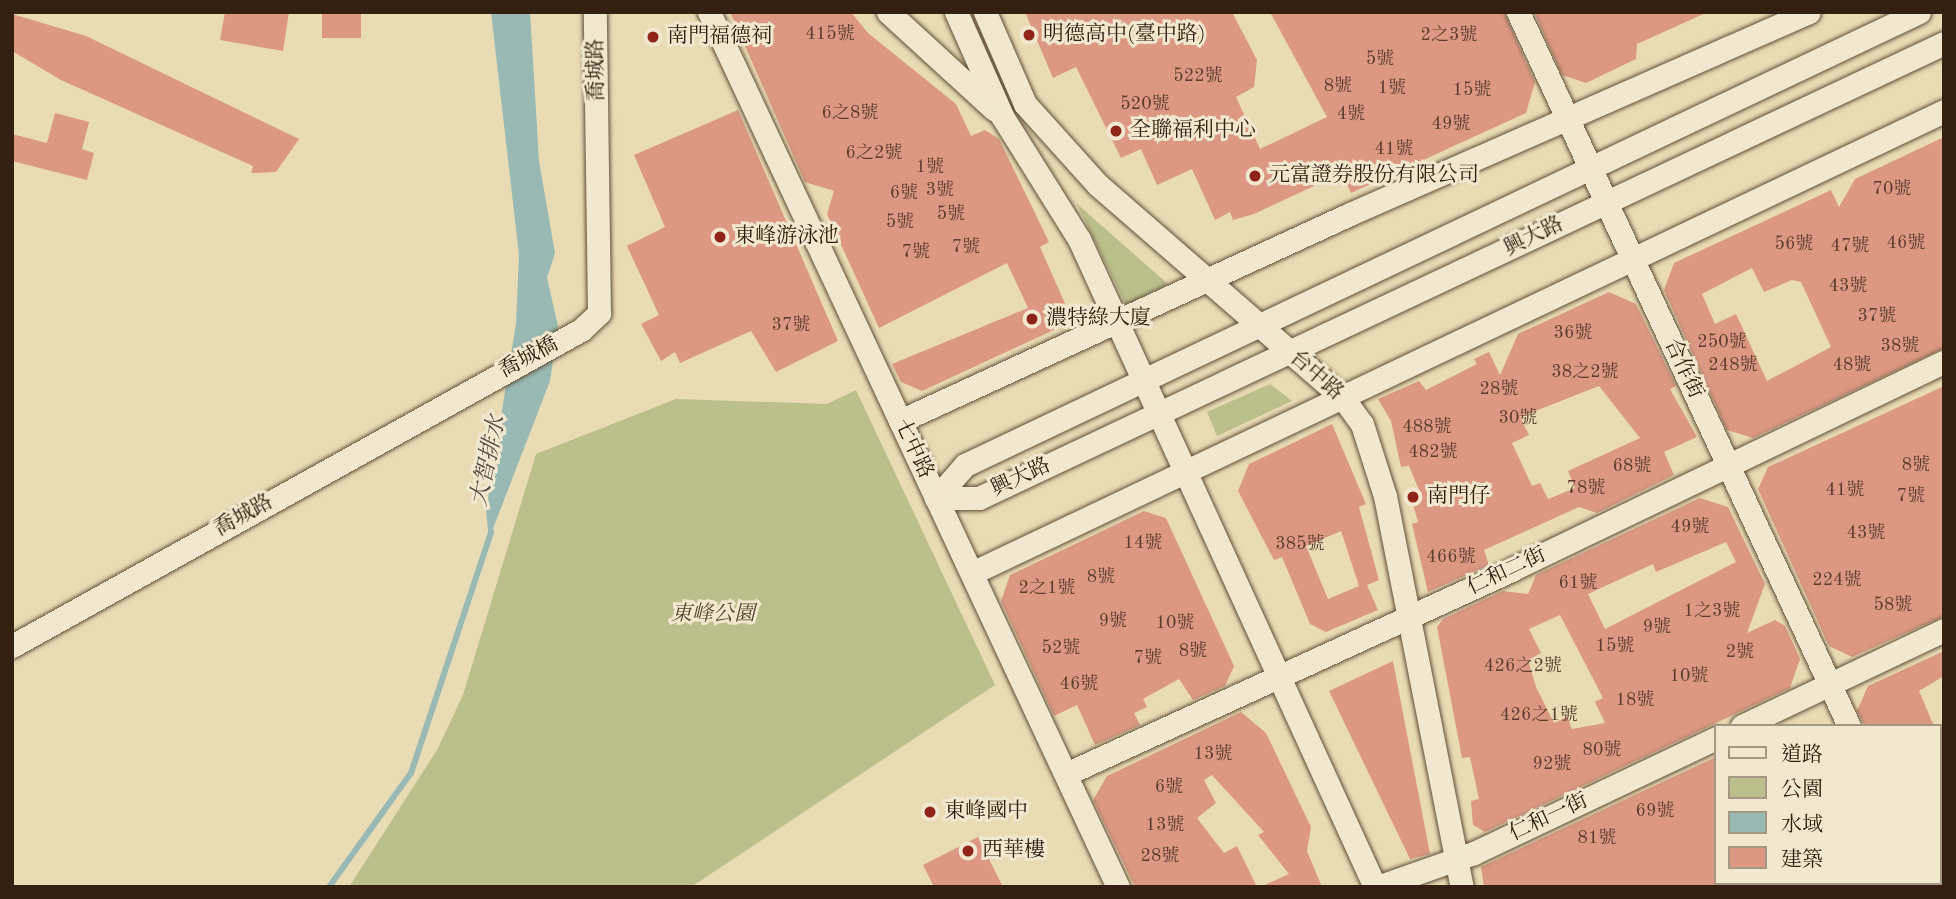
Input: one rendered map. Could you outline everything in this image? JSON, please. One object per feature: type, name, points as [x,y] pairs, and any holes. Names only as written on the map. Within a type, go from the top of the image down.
[{"type":"street","name":"喬城路","points":[[581,330],[599,313],[602,284],[595,12]]},
{"type":"street","name":"七中路","points":[[709,12],[1118,887]]},
{"type":"street","points":[[888,12],[1002,116]]},
{"type":"street","points":[[956,12],[1002,116],[1079,239],[1376,887]]},
{"type":"street","name":"台中路","points":[[985,12],[1025,104],[1098,186],[1204,281],[1343,398],[1372,448],[1409,618],[1462,887]]},
{"type":"street","name":"合作街","points":[[1518,12],[1848,724]]},
{"type":"street","points":[[900,421],[1204,281],[1809,12]]},
{"type":"street","name":"興大路","points":[[936,498],[965,465],[1919,12]]},
{"type":"street","name":"興大路","points":[[936,498],[979,498],[1944,43]]},
{"type":"street","points":[[972,573],[1343,398],[1631,256],[1944,111]]},
{"type":"street","name":"喬城橋","points":[[477,386],[581,330]]},
{"type":"street","name":"仁和二街","points":[[1066,774],[1729,468],[1944,362]]},
{"type":"street","name":"喬城路","points":[[12,646],[477,386]]},
{"type":"street","points":[[1746,724],[1944,630]]},
{"type":"street","name":"仁和一街","points":[[1376,887],[1455,859],[1714,739]]},
{"type":"green space","points":[[1077,204],[1168,284],[1126,305]]},
{"type":"green space","points":[[1270,384],[1292,401],[1217,436],[1207,412]]},
{"type":"green space","name":"東峰公園","points":[[856,390],[995,685],[691,887],[349,887],[437,750],[463,695],[536,454],[676,399],[827,404]]},
{"type":"water","points":[[491,12],[530,12],[539,161],[555,253],[547,278],[558,326],[550,381],[489,539],[486,511],[516,323],[519,255]]},
{"type":"building","points":[[225,12],[289,12],[283,51],[220,40]]},
{"type":"building","points":[[322,12],[361,12],[361,38],[322,38]]},
{"type":"building","points":[[730,12],[851,12],[868,33],[956,104],[971,136],[985,130],[999,139],[1049,242],[1040,247],[1067,308],[1056,329],[922,391],[901,382],[892,364],[1028,308],[1007,263],[879,328],[827,214],[834,191],[805,182]]},
{"type":"building","points":[[1025,12],[1232,12],[1257,60],[1254,87],[1236,97],[1260,149],[1327,117],[1270,12],[1504,12],[1535,82],[1526,113],[1351,193],[1336,161],[1308,174],[1314,186],[1254,214],[1233,220],[1230,212],[1215,220],[1192,169],[1157,185],[1141,149],[1121,158],[1076,67],[1053,78]]},
{"type":"building","points":[[1534,12],[1708,12],[1637,44],[1636,59],[1586,83],[1562,75]]},
{"type":"building","points":[[12,14],[86,36],[299,139],[276,172],[251,173],[253,166],[61,80],[12,51]]},
{"type":"building","name":"東峰游泳池","points":[[738,110],[838,341],[776,372],[751,331],[680,363],[675,352],[661,361],[641,324],[659,315],[627,246],[665,227],[634,155]]},
{"type":"building","points":[[55,113],[89,122],[82,149],[94,153],[87,180],[12,161],[12,134],[47,143]]},
{"type":"building","points":[[1944,137],[1944,348],[1753,438],[1727,430],[1664,290],[1674,263],[1831,190],[1839,207],[1855,179]],"holes":[[[1752,268],[1764,292],[1792,280],[1801,282],[1831,347],[1767,381],[1736,314],[1715,324],[1702,294]]]},
{"type":"building","points":[[1609,292],[1636,304],[1676,386],[1670,389],[1697,437],[1664,452],[1674,475],[1597,513],[1579,507],[1484,550],[1489,565],[1428,592],[1412,524],[1418,522],[1412,501],[1422,497],[1409,466],[1401,467],[1391,421],[1378,399],[1419,381],[1426,390],[1477,364],[1474,359],[1489,352],[1500,375],[1518,334]],"holes":[[[1599,386],[1640,438],[1568,471],[1575,488],[1548,499],[1540,483],[1532,486],[1512,443],[1529,435],[1520,417]]]},
{"type":"building","points":[[1944,386],[1944,616],[1852,657],[1829,646],[1758,489],[1768,467]]},
{"type":"building","points":[[1332,424],[1366,504],[1359,507],[1379,580],[1367,585],[1378,610],[1326,632],[1310,624],[1282,557],[1274,560],[1238,491],[1249,464]],"holes":[[[1341,531],[1359,586],[1328,599],[1306,546]]]},
{"type":"building","points":[[1700,498],[1728,507],[1765,584],[1747,633],[1775,620],[1785,626],[1800,659],[1790,688],[1485,832],[1473,825],[1471,801],[1479,799],[1470,757],[1462,758],[1437,627],[1443,619],[1503,591],[1528,594],[1536,575]],"holes":[[[1726,542],[1736,562],[1605,629],[1588,594],[1653,564],[1656,572]],[[1560,615],[1603,698],[1595,702],[1605,723],[1572,729],[1567,717],[1554,723],[1536,687],[1528,660],[1541,653],[1529,629]]]},
{"type":"building","points":[[1144,511],[1166,518],[1234,666],[1225,686],[1193,700],[1179,679],[1143,699],[1147,707],[1134,713],[1140,725],[1095,745],[1077,705],[1054,716],[1001,601],[1010,575]]},
{"type":"building","points":[[1944,651],[1944,676],[1919,691],[1933,724],[1864,724],[1857,711],[1868,686]]},
{"type":"building","points":[[1393,661],[1430,854],[1410,859],[1329,691]]},
{"type":"building","points":[[1241,712],[1266,733],[1311,827],[1307,851],[1322,887],[1260,887],[1289,874],[1258,835],[1264,832],[1212,775],[1204,780],[1216,803],[1197,818],[1224,853],[1237,846],[1257,887],[1135,887],[1093,800],[1107,776]]},
{"type":"building","points":[[1714,758],[1716,887],[1484,887],[1481,867]]},
{"type":"building","name":"西華樓","points":[[978,837],[1003,887],[934,887],[923,865]]},
{"type":"waterway","name":"大智排水","points":[[329,887],[411,773],[491,532]]},
{"type":"place","name":"明德高中(臺中路)","points":[[1029,35]]},
{"type":"place","name":"南門福德祠","points":[[653,37]]},
{"type":"place","name":"全聯福利中心","points":[[1116,131]]},
{"type":"place","name":"元富證券股份有限公司","points":[[1255,176]]},
{"type":"place","name":"東峰游泳池","points":[[720,237]]},
{"type":"place","name":"濃特綠大廈","points":[[1032,319]]},
{"type":"place","name":"南門仔","points":[[1413,497]]},
{"type":"place","name":"東峰國中","points":[[930,812]]},
{"type":"place","name":"西華樓","points":[[968,851]]}]
